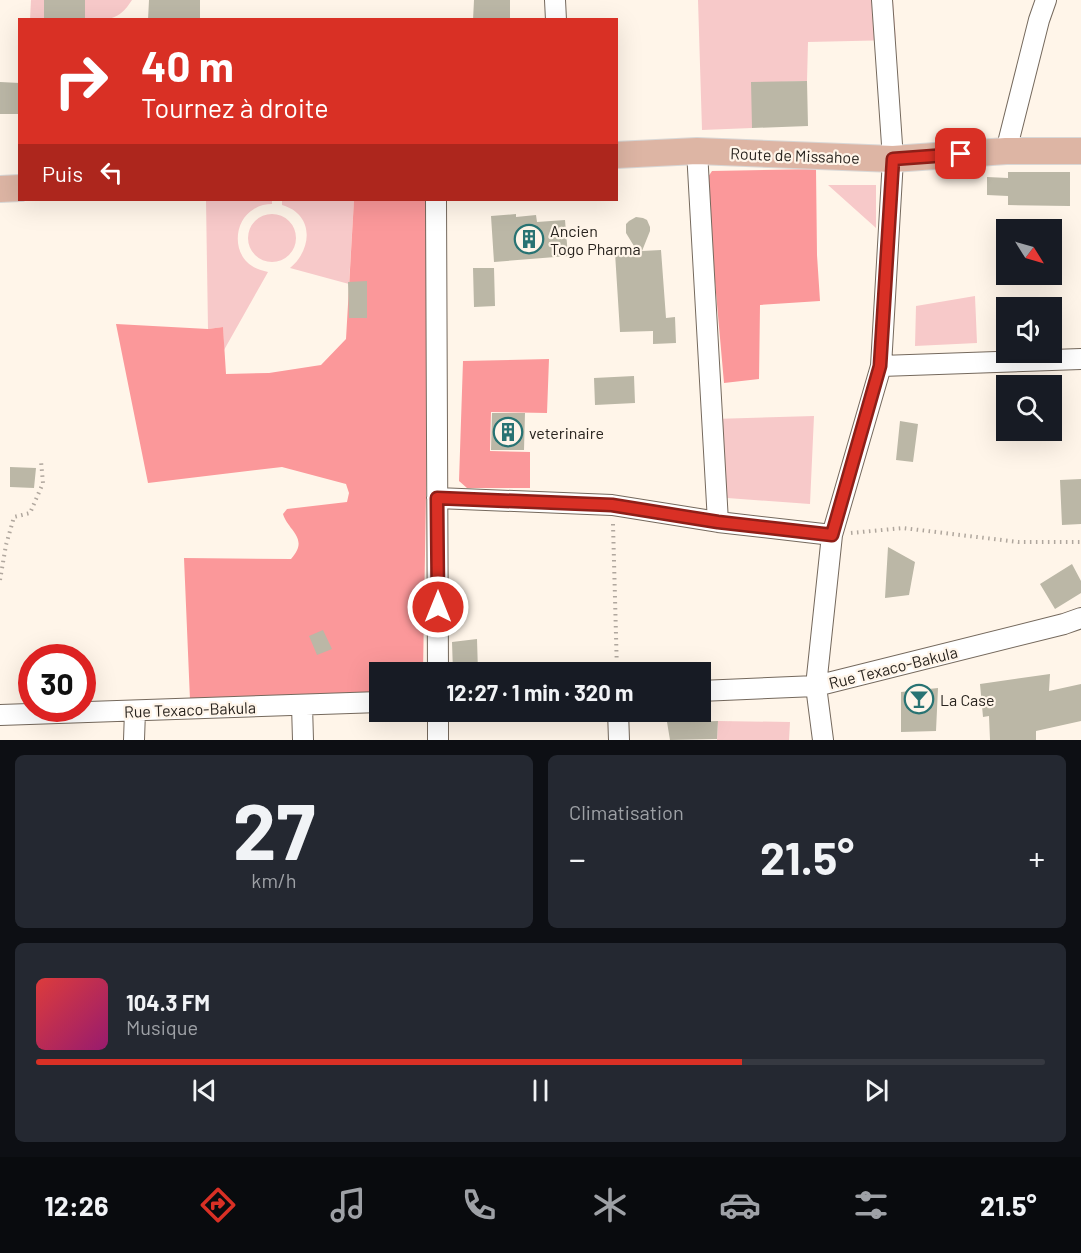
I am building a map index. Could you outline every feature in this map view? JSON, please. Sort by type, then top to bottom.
[{"type":"main road","name":"Route de Missahoe","points":[[618,155],[697,151],[893,159],[1006,151],[1081,151]]},
{"type":"main road","points":[[0,189],[18,188]]},
{"type":"street","points":[[555,0],[556,18]]},
{"type":"street","points":[[823,740],[816,686],[832,535],[880,366],[893,159],[882,0]]},
{"type":"street","points":[[1006,151],[1046,0]]},
{"type":"street","points":[[697,151],[718,522]]},
{"type":"street","points":[[436,201],[438,662]]},
{"type":"street","points":[[880,366],[1081,358]]},
{"type":"street","points":[[437,498],[612,505],[718,522],[832,535]]},
{"type":"street","name":"Rue Texaco-Bakula","points":[[711,691],[816,686],[1081,618]]},
{"type":"street","name":"Rue Texaco-Bakula","points":[[0,715],[369,702]]},
{"type":"street","points":[[303,705],[303,740]]},
{"type":"street","points":[[134,740],[135,711]]},
{"type":"street","points":[[438,722],[438,740]]},
{"type":"street","points":[[618,722],[619,740]]},
{"type":"path","points":[[0,580],[14,517],[30,513],[43,483],[41,461]]},
{"type":"path","points":[[612,505],[617,662]]},
{"type":"path","points":[[832,535],[903,528],[1018,542],[1081,542]]},
{"type":"shaded area","points":[[31,0],[44,0],[44,18],[30,18]]},
{"type":"shaded area","points":[[85,0],[132,0],[122,12],[112,18],[85,18]]},
{"type":"shaded area","points":[[698,0],[893,0],[896,40],[808,42],[807,81],[752,83],[752,128],[702,130]]},
{"type":"shaded area","points":[[816,169],[820,301],[760,305],[759,379],[724,383],[706,180],[712,171]]},
{"type":"shaded area","points":[[828,185],[876,185],[876,228]]},
{"type":"shaded area","points":[[206,201],[272,201],[272,204],[258,207],[248,214],[243,219],[238,234],[242,256],[252,266],[268,272],[224,350],[223,327],[208,329]]},
{"type":"shaded area","points":[[282,201],[354,201],[349,284],[290,268],[303,251],[307,233],[300,216],[282,205]]},
{"type":"shaded area","points":[[354,201],[431,201],[423,662],[369,662],[369,692],[190,700],[184,558],[291,559],[296,552],[298,540],[283,514],[287,509],[347,502],[349,493],[346,484],[282,467],[148,483],[116,324],[208,329],[223,327],[226,374],[269,373],[321,365],[346,339]]},
{"type":"shaded area","points":[[267,214],[277,214],[292,224],[296,238],[295,247],[286,258],[277,262],[267,262],[252,252],[248,243],[248,233],[258,218]]},
{"type":"shaded area","points":[[975,296],[977,343],[915,346],[916,306]]},
{"type":"shaded area","points":[[549,359],[547,413],[491,412],[490,451],[530,452],[530,488],[467,488],[459,481],[463,361]]},
{"type":"shaded area","points":[[814,416],[810,504],[714,497],[713,419]]},
{"type":"shaded area","points":[[718,721],[790,722],[789,740],[717,740]]},
{"type":"building","points":[[44,0],[85,0],[85,18],[44,18]]},
{"type":"building","points":[[149,0],[200,0],[200,18],[148,18]]},
{"type":"building","points":[[474,0],[510,0],[510,18],[473,18]]},
{"type":"building","points":[[807,81],[808,126],[752,128],[751,82]]},
{"type":"building","points":[[0,82],[18,83],[18,114],[0,114]]},
{"type":"building","points":[[1008,172],[1070,172],[1070,206],[1008,205],[1008,196],[987,195],[987,177],[1008,178]]},
{"type":"building","name":"Ancien Togo Pharma","points":[[516,214],[516,217],[536,215],[537,222],[565,220],[568,256],[494,262],[491,216]]},
{"type":"building","points":[[636,217],[647,220],[650,227],[642,251],[661,250],[666,318],[675,317],[676,343],[653,344],[653,331],[620,332],[615,253],[637,251],[626,233],[626,224]]},
{"type":"building","points":[[473,268],[494,268],[495,306],[474,307]]},
{"type":"building","points":[[367,281],[367,318],[349,318],[348,282]]},
{"type":"building","points":[[634,376],[635,403],[595,405],[594,378]]},
{"type":"building","name":"veterinaire","points":[[492,413],[525,413],[524,450],[491,450]]},
{"type":"building","points":[[900,421],[918,424],[913,462],[896,460]]},
{"type":"building","points":[[10,467],[36,468],[34,488],[10,487]]},
{"type":"building","points":[[1081,479],[1081,524],[1062,525],[1060,480]]},
{"type":"building","points":[[888,547],[915,562],[909,595],[885,598]]},
{"type":"building","points":[[1072,564],[1081,581],[1081,593],[1055,609],[1040,584]]},
{"type":"building","points":[[323,630],[332,649],[317,655],[309,636]]},
{"type":"building","points":[[477,639],[478,662],[453,662],[452,642]]},
{"type":"building","points":[[1050,674],[1049,691],[1081,684],[1081,721],[1036,731],[1036,740],[990,740],[989,716],[983,717],[980,684]]},
{"type":"building","name":"La Case","points":[[938,688],[936,731],[901,732],[901,692]]},
{"type":"building","points":[[718,721],[717,739],[670,740],[667,722]]},
{"type":"place","name":"Ancien Togo Pharma","points":[[529,239]]},
{"type":"place","name":"veterinaire","points":[[508,432]]},
{"type":"place","name":"La Case","points":[[919,699]]},
{"type":"route","points":[[438,607],[437,498],[612,505],[718,522],[832,535],[880,366],[893,159],[961,154]]}]
